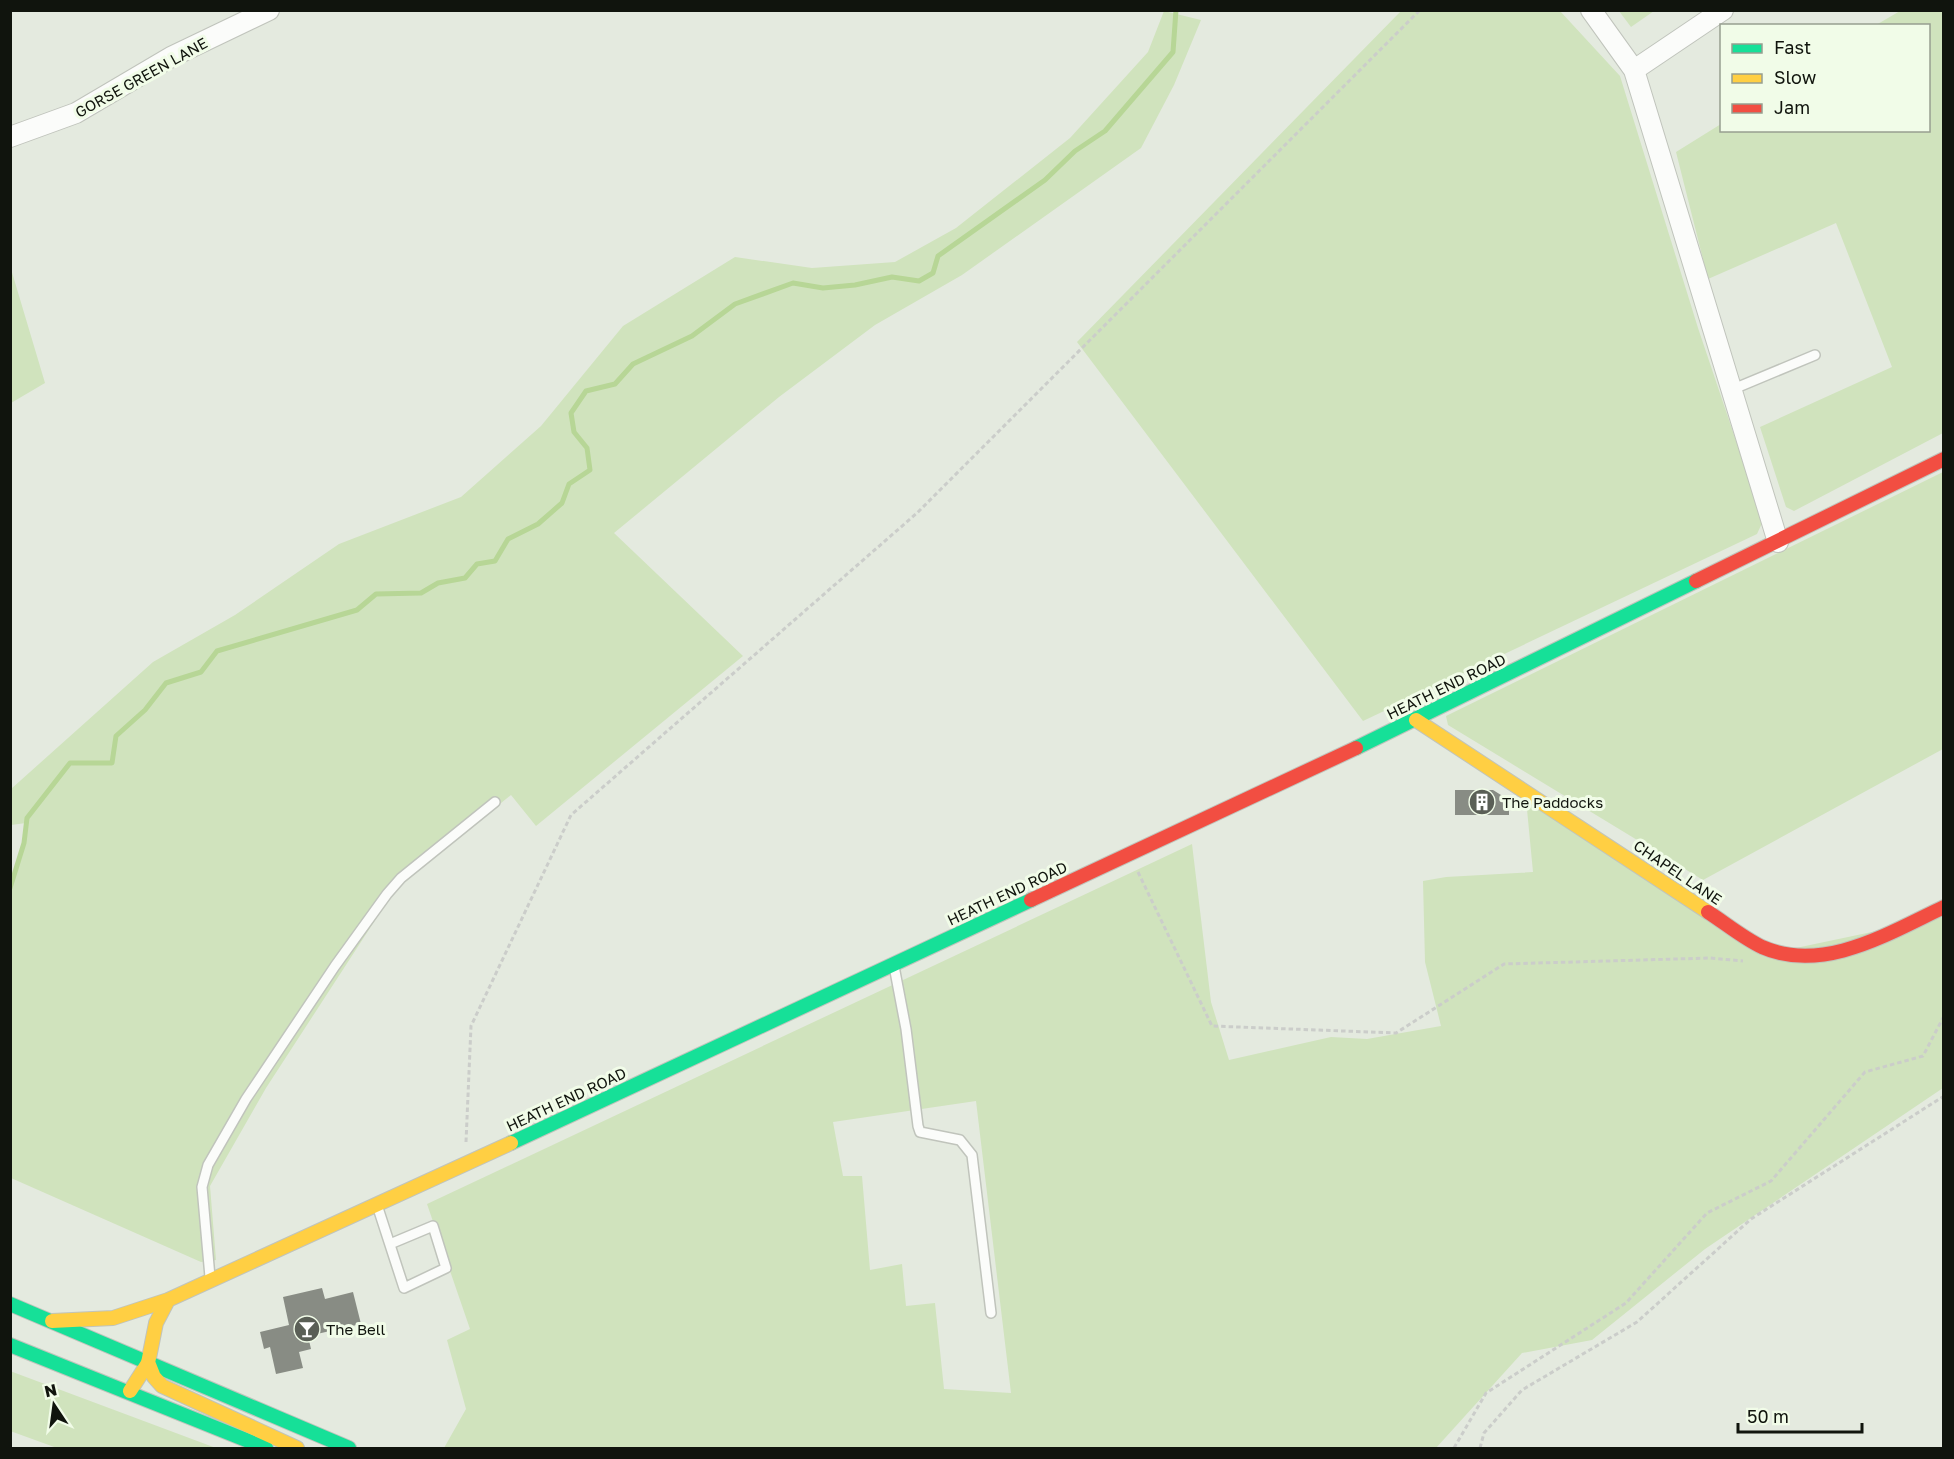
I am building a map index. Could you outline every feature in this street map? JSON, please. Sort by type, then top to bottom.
[{"type":"main road","name":"HEATH END ROAD","points":[[48,1321],[113,1318],[168,1300],[377,1206],[1416,720],[1653,600],[1778,542],[1944,459]]},
{"type":"main road","name":"CHAPEL LANE","points":[[1416,720],[1760,946],[1782,953],[1805,956],[1839,950],[1885,934],[1944,907]]},
{"type":"main road","points":[[130,1391],[148,1362],[150,1340],[161,1308],[168,1300]]},
{"type":"main road","points":[[10,1304],[349,1449]]},
{"type":"main road","points":[[10,1345],[130,1391],[266,1449]]},
{"type":"main road","points":[[148,1362],[154,1377],[162,1386],[297,1449]]},
{"type":"street","name":"GORSE GREEN LANE","points":[[10,137],[76,113],[171,57],[269,10]]},
{"type":"street","points":[[1591,10],[1634,70],[1778,542]]},
{"type":"street","points":[[1634,70],[1723,10]]},
{"type":"lane","points":[[1731,390],[1815,355]]},
{"type":"lane","points":[[210,1280],[202,1187],[208,1165],[246,1099],[335,966],[387,894],[401,878],[495,802]]},
{"type":"lane","points":[[893,963],[906,1029],[920,1132],[960,1140],[972,1155],[991,1313]]},
{"type":"lane","points":[[377,1206],[404,1288],[446,1268],[433,1226],[390,1244]]},
{"type":"path","points":[[465,1165],[471,1026],[571,815],[917,513],[1420,10]]},
{"type":"path","points":[[1130,854],[1212,1026],[1396,1033],[1504,964],[1710,958],[1745,962]]},
{"type":"path","points":[[1454,1449],[1486,1393],[1626,1303],[1707,1213],[1771,1181],[1865,1072],[1923,1056],[1944,1016]]},
{"type":"path","points":[[1480,1449],[1484,1433],[1522,1390],[1637,1322],[1751,1219],[1944,1096]]},
{"type":"green space","points":[[1164,11],[1201,20],[1174,85],[1141,148],[962,275],[875,325],[779,397],[614,533],[743,656],[536,826],[511,795],[396,888],[266,1088],[210,1186],[216,1260],[201,1262],[11,1178],[10,888],[24,843],[26,823],[11,825],[11,789],[153,662],[235,615],[339,544],[461,497],[541,426],[623,326],[735,257],[812,268],[895,262],[956,228],[1070,138],[1148,52]]},
{"type":"green space","points":[[1401,11],[1560,11],[1620,76],[1698,328],[1763,521],[1757,534],[1363,721],[1077,342]]},
{"type":"green space","points":[[1619,11],[1654,11],[1631,27]]},
{"type":"green space","points":[[1900,11],[1943,11],[1943,433],[1794,511],[1786,507],[1760,427],[1892,367],[1836,223],[1708,279],[1676,152],[1720,125],[1720,132],[1930,132],[1930,24],[1878,24]]},
{"type":"green space","points":[[11,269],[45,383],[10,403]]},
{"type":"green space","points":[[1943,472],[1943,749],[1703,880],[1448,725],[1446,716]]},
{"type":"green space","points":[[1526,799],[1763,955],[1943,917],[1943,1088],[1705,1249],[1592,1340],[1522,1353],[1436,1448],[444,1448],[466,1409],[447,1340],[470,1329],[427,1204],[1192,844],[1211,1002],[1229,1060],[1331,1037],[1367,1039],[1441,1026],[1425,962],[1423,881],[1446,877],[1533,872]],"holes":[[[976,1101],[1011,1393],[944,1389],[935,1303],[906,1306],[902,1264],[870,1270],[862,1176],[843,1176],[833,1122]]]},
{"type":"green space","points":[[10,1371],[216,1448],[57,1448],[10,1431]]},
{"type":"building","name":"The Paddocks","points":[[1455,790],[1493,790],[1509,800],[1509,815],[1455,815]]},
{"type":"building","name":"The Bell","points":[[322,1288],[325,1299],[353,1292],[361,1324],[308,1336],[311,1349],[299,1352],[303,1368],[276,1374],[270,1347],[264,1349],[260,1332],[289,1325],[283,1297]]},
{"type":"waterway","points":[[10,888],[24,843],[27,818],[70,763],[112,763],[116,736],[145,710],[166,683],[201,672],[217,651],[357,610],[376,594],[421,593],[438,583],[465,578],[477,564],[495,561],[508,539],[538,524],[562,503],[569,484],[590,470],[587,448],[574,432],[571,413],[586,391],[615,384],[633,364],[692,336],[735,304],[793,283],[823,288],[855,285],[892,277],[919,281],[933,273],[938,256],[1045,180],[1075,151],[1105,131],[1173,52],[1176,10]]},
{"type":"traffic: fast","points":[[1356,748],[1696,581]]},
{"type":"traffic: fast","points":[[511,1143],[1031,900]]},
{"type":"traffic: fast","points":[[10,1304],[349,1448]]},
{"type":"traffic: fast","points":[[10,1345],[266,1448]]},
{"type":"traffic: slow","points":[[1416,720],[1708,912]]},
{"type":"traffic: slow","points":[[130,1391],[148,1363],[156,1323],[168,1300],[511,1143]]},
{"type":"traffic: slow","points":[[52,1321],[113,1318],[168,1300]]},
{"type":"traffic: slow","points":[[148,1362],[154,1377],[162,1386],[297,1448]]},
{"type":"traffic: jam","points":[[1696,581],[1944,459]]},
{"type":"traffic: jam","points":[[1031,900],[1356,748]]},
{"type":"traffic: jam","points":[[1708,912],[1762,947],[1785,954],[1808,956],[1855,947],[1944,907]]},
{"type":"place","name":"The Paddocks","points":[[1482,802]]},
{"type":"place","name":"The Bell","points":[[307,1329]]}]
